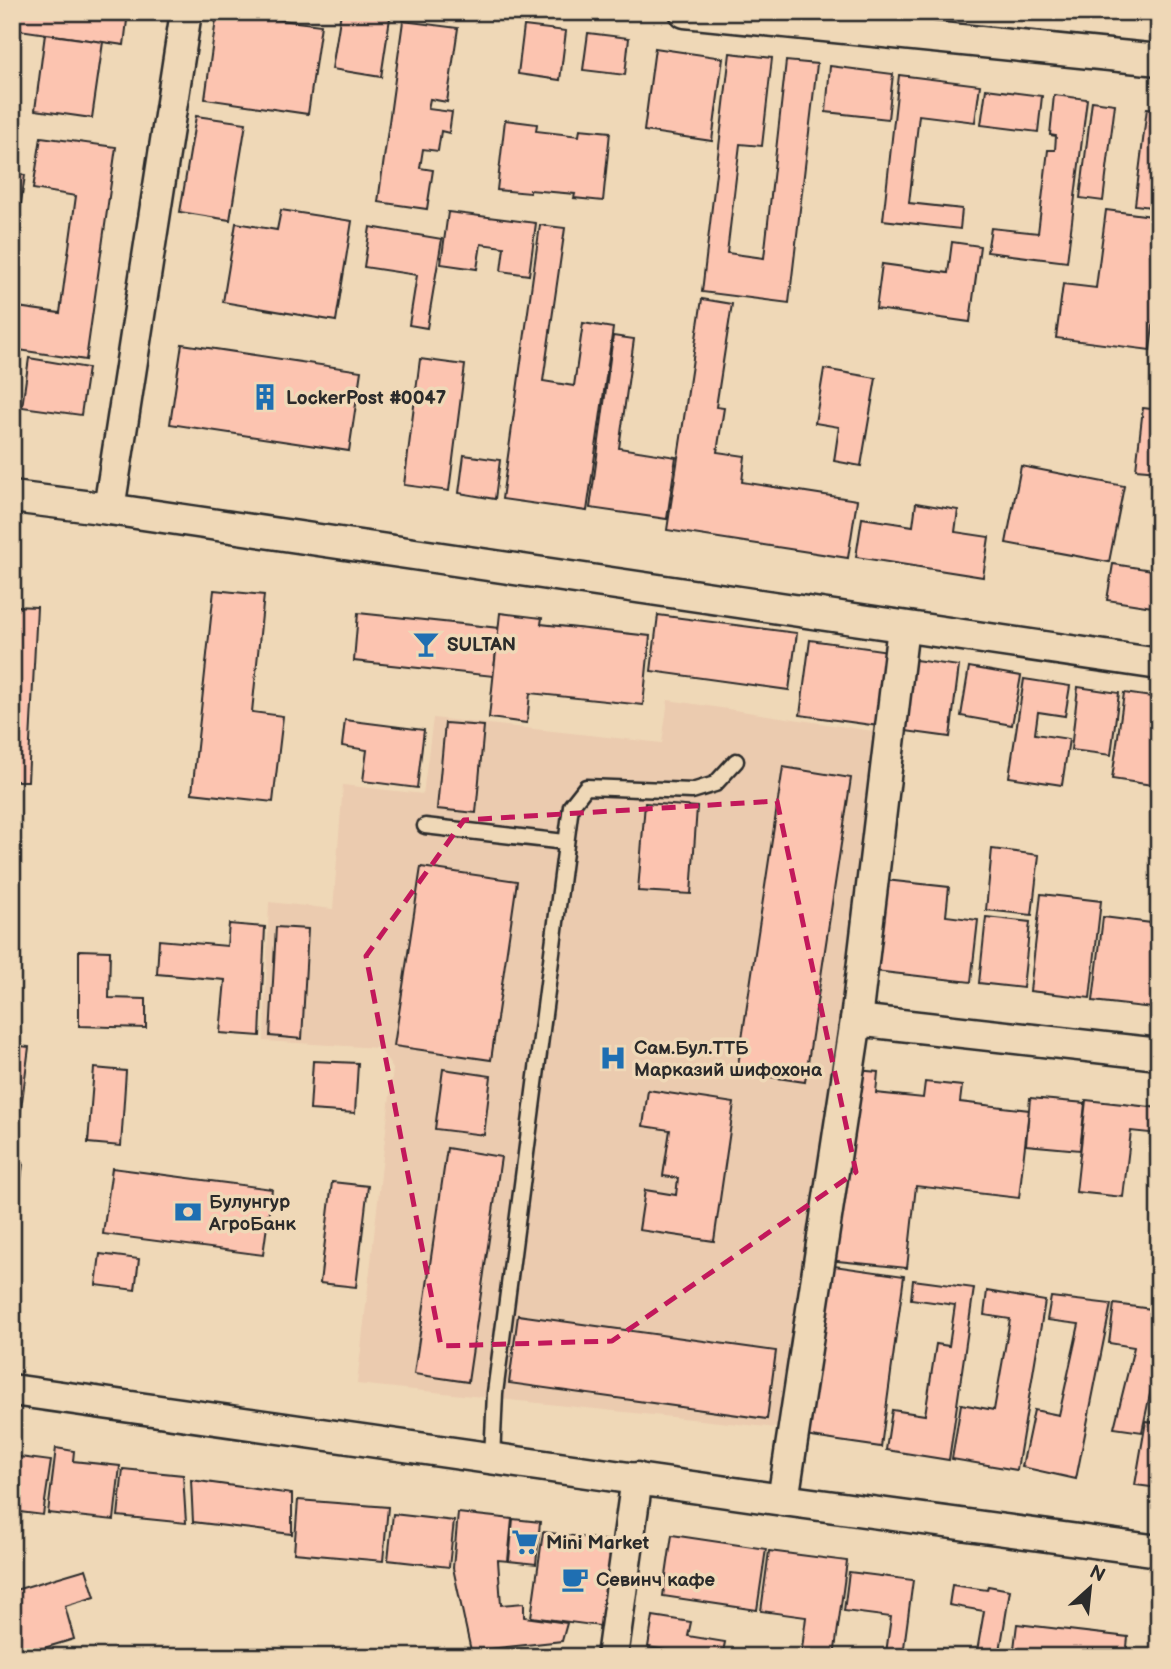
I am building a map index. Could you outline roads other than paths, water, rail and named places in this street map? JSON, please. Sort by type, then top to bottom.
[{"type":"street","points":[[109,509],[186,12]]},
{"type":"street","points":[[685,12],[1159,60]]},
{"type":"street","points":[[12,498],[109,509],[1159,664]]},
{"type":"street","points":[[783,1500],[856,1020],[904,626]]},
{"type":"street","points":[[856,1020],[1159,1054]]},
{"type":"street","points":[[12,1390],[1159,1551]]},
{"type":"street","points":[[612,1657],[637,1478]]},
{"type":"lane","points":[[492,1458],[495,1393],[571,806],[586,787],[692,791],[715,784],[736,761]]},
{"type":"lane","points":[[425,826],[565,842]]},
{"type":"place","name":"LockerPost #0047","points":[[265,397]]},
{"type":"place","name":"SULTAN","points":[[426,644]]},
{"type":"place","name":"Сам.Бул.ТТБ Марказий шифохона","points":[[613,1058]]},
{"type":"place","name":"Булунгур АгроБанк","points":[[188,1212]]},
{"type":"place","name":"Mini Market","points":[[525,1542]]},
{"type":"place","name":"Севинч кафе","points":[[575,1579]]}]
